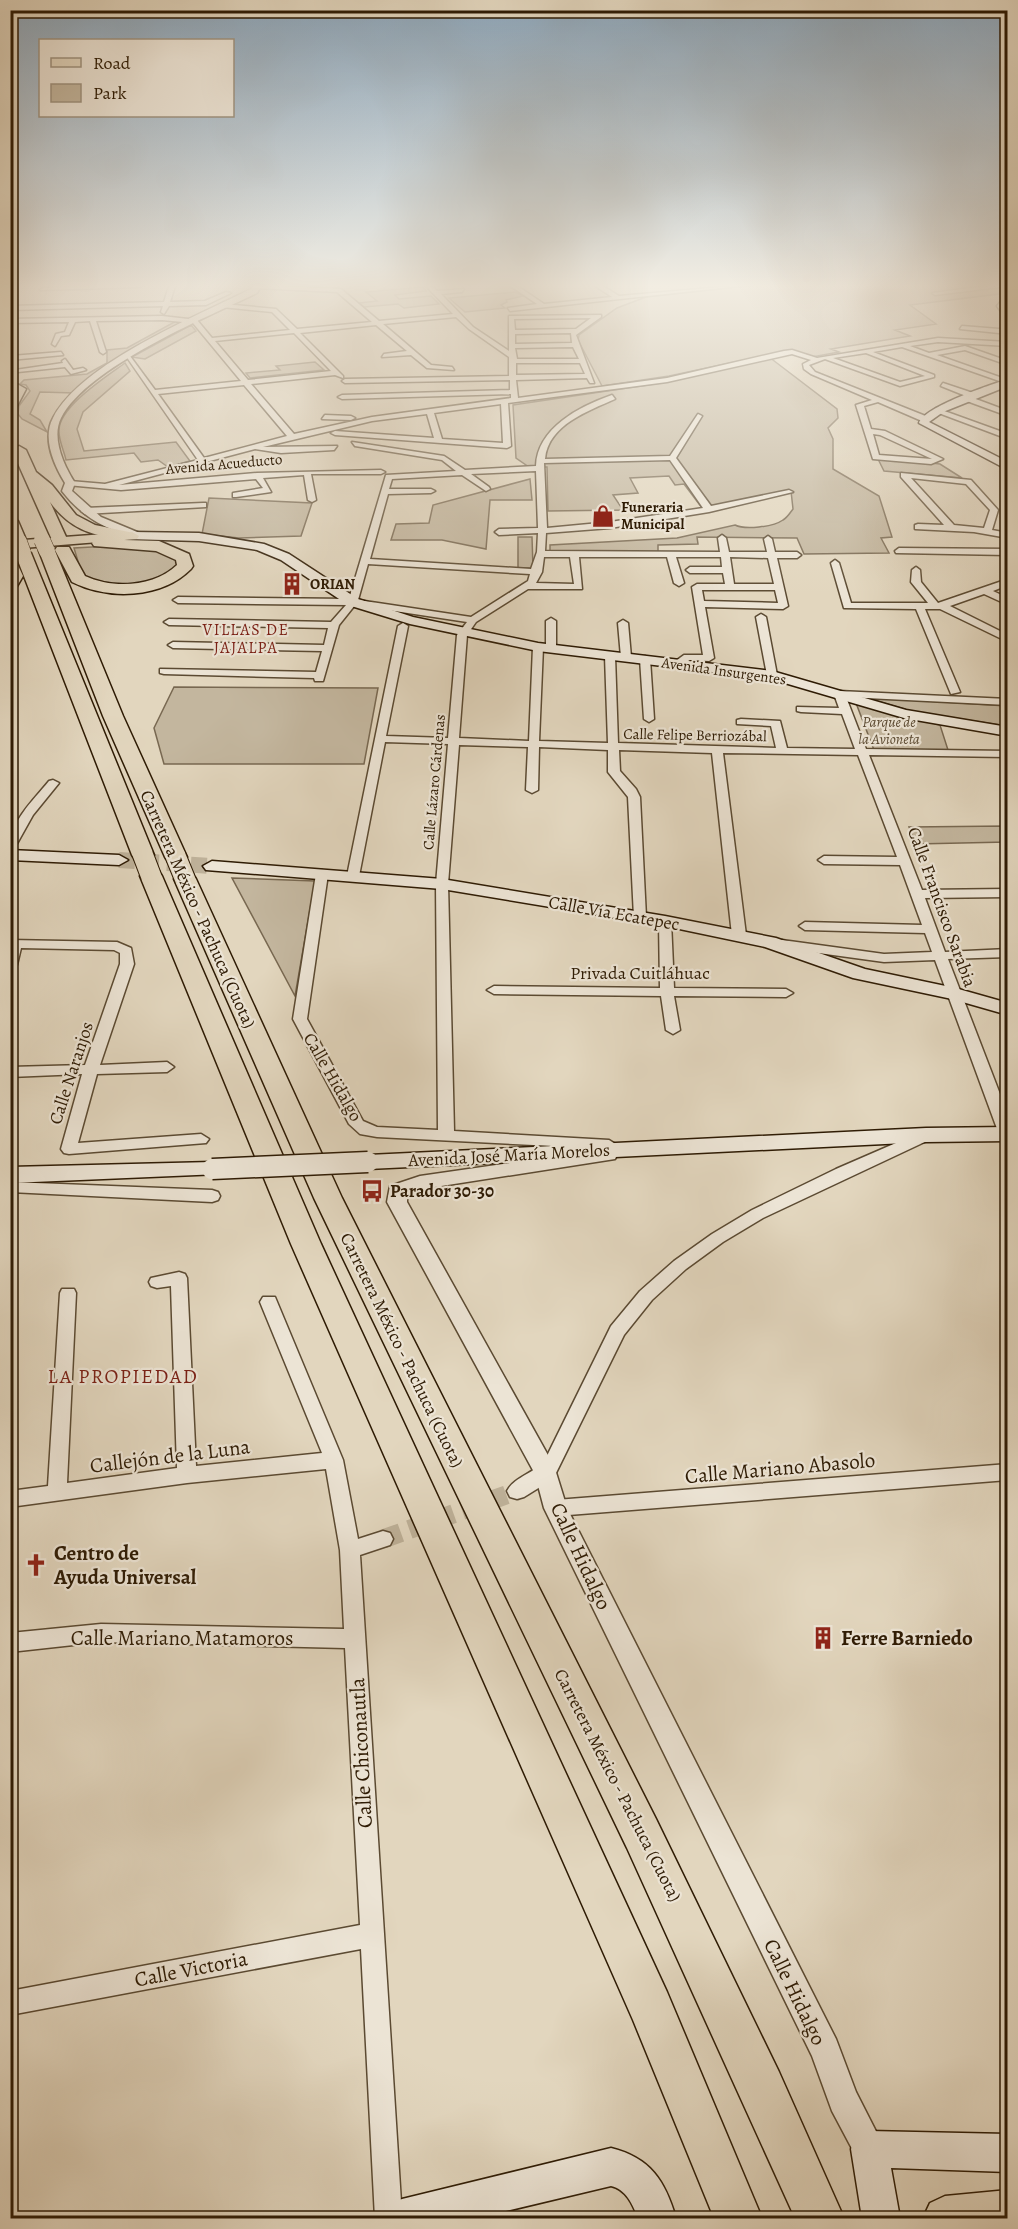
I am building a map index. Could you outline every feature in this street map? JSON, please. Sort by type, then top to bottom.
[{"type":"highway","points":[[10,407],[20,389],[19,387]]},
{"type":"highway","points":[[15,442],[20,479],[52,545],[78,579],[101,587],[128,588],[154,584],[174,576],[185,566],[183,557],[165,547],[100,543]]},
{"type":"highway","points":[[20,479],[41,481],[78,522],[92,529],[138,536]]},
{"type":"highway","name":"Carretera México - Pachuca (Cuota)","points":[[10,521],[15,551],[301,1233],[651,2008],[738,2218]]},
{"type":"highway","name":"Carretera México - Pachuca (Cuota)","points":[[34,523],[52,545],[109,706],[327,1196],[496,1543],[675,1898],[820,2218]]},
{"type":"highway","points":[[10,585],[15,576],[15,551]]},
{"type":"main road","points":[[995,387],[939,410],[925,419],[924,423],[1008,467]]},
{"type":"main road","points":[[15,551],[138,536]]},
{"type":"main road","name":"Avenida Insurgentes","points":[[138,536],[206,538],[267,549],[285,557],[346,604],[383,613],[545,648],[772,675],[904,714],[1008,732]]},
{"type":"main road","name":"Avenida Insurgentes","points":[[100,543],[183,540],[249,548],[277,559],[346,604],[403,626],[468,630]]},
{"type":"main road","points":[[15,551],[100,543]]},
{"type":"main road","points":[[10,855],[119,860]]},
{"type":"main road","name":"Calle Vía Ecatepec","points":[[212,866],[442,884],[665,921],[770,942],[860,974],[955,994],[1008,1010]]},
{"type":"main road","name":"Avenida José María Morelos","points":[[10,1175],[212,1170],[1007,1134]]},
{"type":"main road","points":[[881,2218],[870,2149],[1008,2152]]},
{"type":"main road","points":[[402,2218],[611,2167],[628,2172],[639,2181],[648,2194],[657,2218]]},
{"type":"main road","points":[[945,2218],[1008,2212]]},
{"type":"street","points":[[86,387],[58,416],[54,429],[62,471],[70,483],[67,491],[85,511],[108,527],[138,536]]},
{"type":"street","points":[[149,387],[202,460]]},
{"type":"street","points":[[153,392],[194,387]]},
{"type":"street","points":[[249,387],[292,437]]},
{"type":"street","points":[[348,387],[342,397],[514,392]]},
{"type":"street","points":[[513,387],[515,401]]},
{"type":"street","points":[[103,487],[251,447],[372,419],[614,387]]},
{"type":"street","points":[[848,387],[925,419]]},
{"type":"street","points":[[948,387],[1008,414]]},
{"type":"street","points":[[468,630],[532,582],[537,572],[543,554],[540,464],[543,444],[562,422],[612,397]]},
{"type":"street","points":[[868,431],[882,433],[939,459],[931,462],[876,457],[868,431],[860,405],[878,400]]},
{"type":"street","points":[[317,431],[507,446],[504,402]]},
{"type":"street","points":[[939,410],[1008,437]]},
{"type":"street","points":[[430,412],[439,441]]},
{"type":"street","points":[[672,458],[698,416]]},
{"type":"street","points":[[325,417],[372,419]]},
{"type":"street","points":[[305,434],[437,456],[486,489]]},
{"type":"street","points":[[251,447],[272,451],[333,448]]},
{"type":"street","name":"Avenida Acueducto","points":[[70,483],[103,487],[194,483],[257,475],[307,472],[385,474],[394,465],[379,447]]},
{"type":"street","points":[[164,671],[319,677],[334,626],[366,561],[385,492],[385,474],[463,472],[540,464],[672,458]]},
{"type":"street","points":[[672,458],[709,510]]},
{"type":"street","points":[[307,472],[312,500]]},
{"type":"street","points":[[236,495],[268,490],[257,475]]},
{"type":"street","points":[[951,527],[904,475],[968,482],[994,510],[987,531]]},
{"type":"street","points":[[385,492],[431,491]]},
{"type":"street","points":[[499,532],[542,532],[618,526],[709,510],[789,492]]},
{"type":"street","points":[[85,511],[204,505]]},
{"type":"street","points":[[918,527],[951,527],[1008,536]]},
{"type":"street","points":[[722,538],[730,587]]},
{"type":"street","points":[[700,604],[783,606],[768,539]]},
{"type":"street","points":[[899,551],[1008,552]]},
{"type":"street","points":[[543,554],[797,555]]},
{"type":"street","points":[[526,586],[579,587],[574,554]]},
{"type":"street","points":[[671,555],[679,583]]},
{"type":"street","points":[[366,561],[537,572]]},
{"type":"street","points":[[835,563],[847,606],[920,608],[939,606],[1008,582]]},
{"type":"street","points":[[690,570],[727,570]]},
{"type":"street","points":[[916,570],[916,582],[939,606],[1003,637],[1008,653]]},
{"type":"street","points":[[678,663],[688,657],[709,658],[697,587],[779,587]]},
{"type":"street","points":[[986,591],[1008,602]]},
{"type":"street","points":[[177,600],[346,604]]},
{"type":"street","points":[[920,608],[955,692]]},
{"type":"street","points":[[761,617],[772,675]]},
{"type":"street","points":[[532,790],[534,744],[545,648],[551,621]]},
{"type":"street","points":[[169,622],[334,626]]},
{"type":"street","points":[[623,623],[626,657]]},
{"type":"street","points":[[353,876],[403,626]]},
{"type":"street","name":"Calle Lázaro Cárdenas","points":[[446,1136],[442,884],[453,741],[468,630]]},
{"type":"street","points":[[173,645],[327,648]]},
{"type":"street","points":[[610,656],[614,772],[632,791],[634,797],[640,917]]},
{"type":"street","points":[[645,659],[649,719]]},
{"type":"street","points":[[839,694],[1008,702]]},
{"type":"street","name":"Calle Francisco Sarabia","points":[[839,694],[905,861],[1007,1134]]},
{"type":"street","points":[[801,709],[845,711]]},
{"type":"street","points":[[741,722],[776,723],[782,752]]},
{"type":"street","name":"Calle Felipe Berriozábal","points":[[381,739],[614,748],[1008,754]]},
{"type":"street","points":[[717,750],[739,935]]},
{"type":"street","points":[[10,846],[28,814],[52,783]]},
{"type":"street","points":[[824,860],[905,861]]},
{"type":"street","name":"Calle Hidalgo","points":[[322,874],[300,1019],[357,1124],[365,1130],[377,1132],[651,1149]]},
{"type":"street","points":[[917,894],[1008,893]]},
{"type":"street","points":[[665,921],[667,992],[673,1030]]},
{"type":"street","points":[[805,926],[929,929]]},
{"type":"street","points":[[770,942],[885,958],[1008,953]]},
{"type":"street","points":[[10,965],[13,944]]},
{"type":"street","name":"Calle Naranjos","points":[[13,944],[117,946],[126,951],[127,964],[91,1069],[69,1149],[201,1140]]},
{"type":"street","name":"Privada Cuitláhuac","points":[[494,990],[786,993]]},
{"type":"street","points":[[10,1072],[167,1066]]},
{"type":"street","points":[[518,1491],[546,1473],[564,1442],[617,1331],[630,1312],[674,1269],[749,1218],[926,1136]]},
{"type":"street","name":"Calle Hidalgo","points":[[651,1149],[420,1183],[397,1191],[397,1202],[546,1473],[556,1508],[825,2050],[843,2100],[870,2149]]},
{"type":"street","points":[[10,1187],[212,1196]]},
{"type":"street","points":[[157,1282],[179,1278],[187,1475]]},
{"type":"street","points":[[57,1493],[68,1293]]},
{"type":"street","name":"Calle Chiconautla","points":[[269,1302],[334,1460],[350,1550],[389,2218]]},
{"type":"street","name":"Callejón de la Luna","points":[[10,1499],[187,1475],[334,1460]]},
{"type":"street","name":"Calle Mariano Abasolo","points":[[556,1508],[1008,1472]]},
{"type":"street","points":[[350,1550],[382,1539]]},
{"type":"street","name":"Calle Mariano Matamoros","points":[[10,1643],[101,1633],[355,1639]]},
{"type":"street","name":"Calle Victoria","points":[[10,2003],[372,1935]]},
{"type":"green space","points":[[27,387],[83,387],[75,393],[40,392],[30,414],[40,420],[47,432],[22,419],[18,414],[19,406],[30,391]]},
{"type":"green space","points":[[92,387],[112,387],[83,412],[77,429],[84,451],[176,442],[190,461],[168,467],[158,460],[141,462],[134,453],[66,460],[59,432],[61,423],[66,413]]},
{"type":"green space","points":[[634,387],[808,387],[837,409],[838,418],[828,428],[833,439],[833,469],[879,496],[892,537],[881,538],[889,553],[804,554],[797,538],[697,537],[698,544],[658,545],[658,553],[550,552],[550,545],[677,538],[735,525],[740,527],[766,526],[784,519],[793,509],[791,491],[702,508],[684,484],[675,485],[669,476],[630,478],[638,493],[613,495],[623,510],[548,511],[547,467],[529,467],[516,458],[513,405]]},
{"type":"green space","points":[[877,457],[940,464],[962,478],[884,471]]},
{"type":"green space","points":[[530,479],[532,500],[490,500],[486,549],[442,540],[391,540],[396,524],[429,523],[433,505]]},
{"type":"green space","points":[[209,498],[312,503],[301,536],[239,538],[202,534]]},
{"type":"green space","points":[[518,537],[532,537],[533,568],[518,568]]},
{"type":"green space","points":[[110,546],[156,548],[165,551],[178,562],[171,572],[161,578],[134,584],[105,582],[82,575],[74,548]]},
{"type":"green space","points":[[174,687],[378,688],[364,764],[164,764],[154,728]]},
{"type":"green space","points":[[863,697],[1007,706],[1007,726],[915,712]]},
{"type":"green space","name":"Parque de la Avioneta","points":[[856,703],[940,725],[948,750],[874,750]]},
{"type":"green space","points":[[1007,826],[1007,842],[916,844],[909,827]]},
{"type":"green space","points":[[232,878],[315,881],[295,996]]},
{"type":"tunnel","points":[[119,860],[212,866]]},
{"type":"tunnel","points":[[383,1539],[517,1491]]},
{"type":"place","name":"Funeraria Municipal","points":[[603,516]]},
{"type":"place","name":"ORIAN","points":[[292,584]]},
{"type":"place","name":"Parador 30-30","points":[[372,1191]]},
{"type":"place","name":"Centro de Ayuda Universal","points":[[36,1565]]},
{"type":"place","name":"Ferre Barniedo","points":[[823,1638]]},
{"type":"district","name":"VILLAS DE JAJALPA","points":[[246,638]]},
{"type":"district","name":"LA PROPIEDAD","points":[[123,1376]]}]
